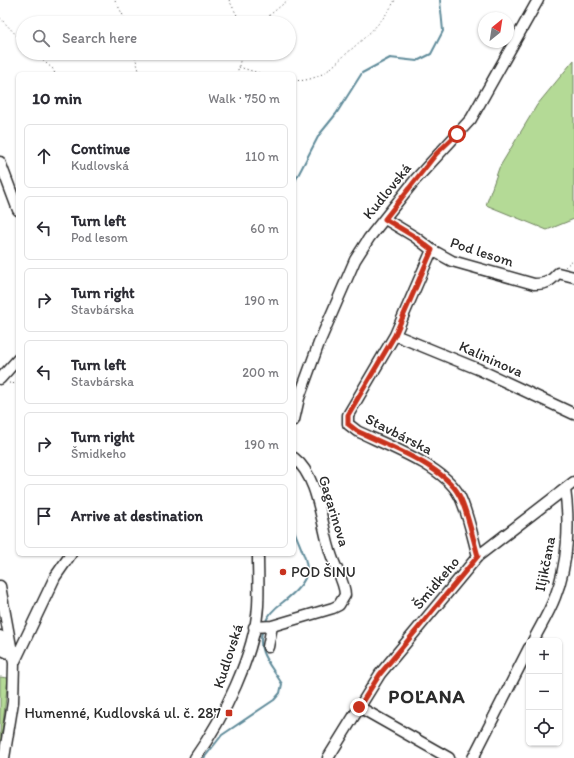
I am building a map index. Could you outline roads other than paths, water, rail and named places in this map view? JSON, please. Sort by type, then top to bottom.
[{"type":"street","name":"Kudlovská","points":[[296,413],[319,343],[355,260],[369,238],[436,154],[470,119],[538,0]]},
{"type":"street","points":[[0,162],[16,205]]},
{"type":"street","name":"Pod lesom","points":[[385,219],[415,237],[432,250],[452,261],[534,284],[544,284],[550,282],[558,273],[574,277]]},
{"type":"street","name":"Stavbárska","points":[[432,250],[395,335],[348,415],[348,424],[357,431],[436,470],[448,479],[459,495],[478,556]]},
{"type":"street","name":"Kalininova","points":[[395,335],[478,369],[574,414]]},
{"type":"street","points":[[3,381],[16,362]]},
{"type":"street","name":"Gagarinova","points":[[263,627],[333,608],[339,605],[345,595],[331,556],[314,490],[303,468],[296,460]]},
{"type":"street","name":"Šmidkeho","points":[[328,758],[380,674],[478,556],[574,482]]},
{"type":"street","name":"Iljikčana","points":[[535,638],[555,599],[561,578],[565,558],[568,513],[565,489]]},
{"type":"street","points":[[13,659],[55,577],[70,556]]},
{"type":"street","name":"Kudlovská","points":[[195,758],[208,740],[230,699],[263,627],[258,607],[258,556]]},
{"type":"street","points":[[0,586],[13,659],[13,702],[4,758]]},
{"type":"street","points":[[263,627],[268,647]]},
{"type":"street","points":[[0,636],[4,651],[13,659]]},
{"type":"street","points":[[473,758],[526,654]]},
{"type":"street","points":[[359,707],[449,758]]},
{"type":"waterway","points":[[296,179],[319,135],[336,114],[362,73],[390,58],[417,61],[431,54],[443,31],[440,0]]},
{"type":"waterway","points":[[265,623],[272,611],[294,593],[306,577],[306,562],[296,535]]},
{"type":"waterway","points":[[204,758],[222,735],[274,700],[280,693],[282,684],[265,658],[261,645],[263,629]]},
{"type":"place","name":"POD ŠINU","points":[[283,572]]},
{"type":"place","name":"Humenné, Kudlovská ul. č. 287","points":[[229,713]]},
{"type":"district","name":"POĽANA","points":[[427,696]]}]
